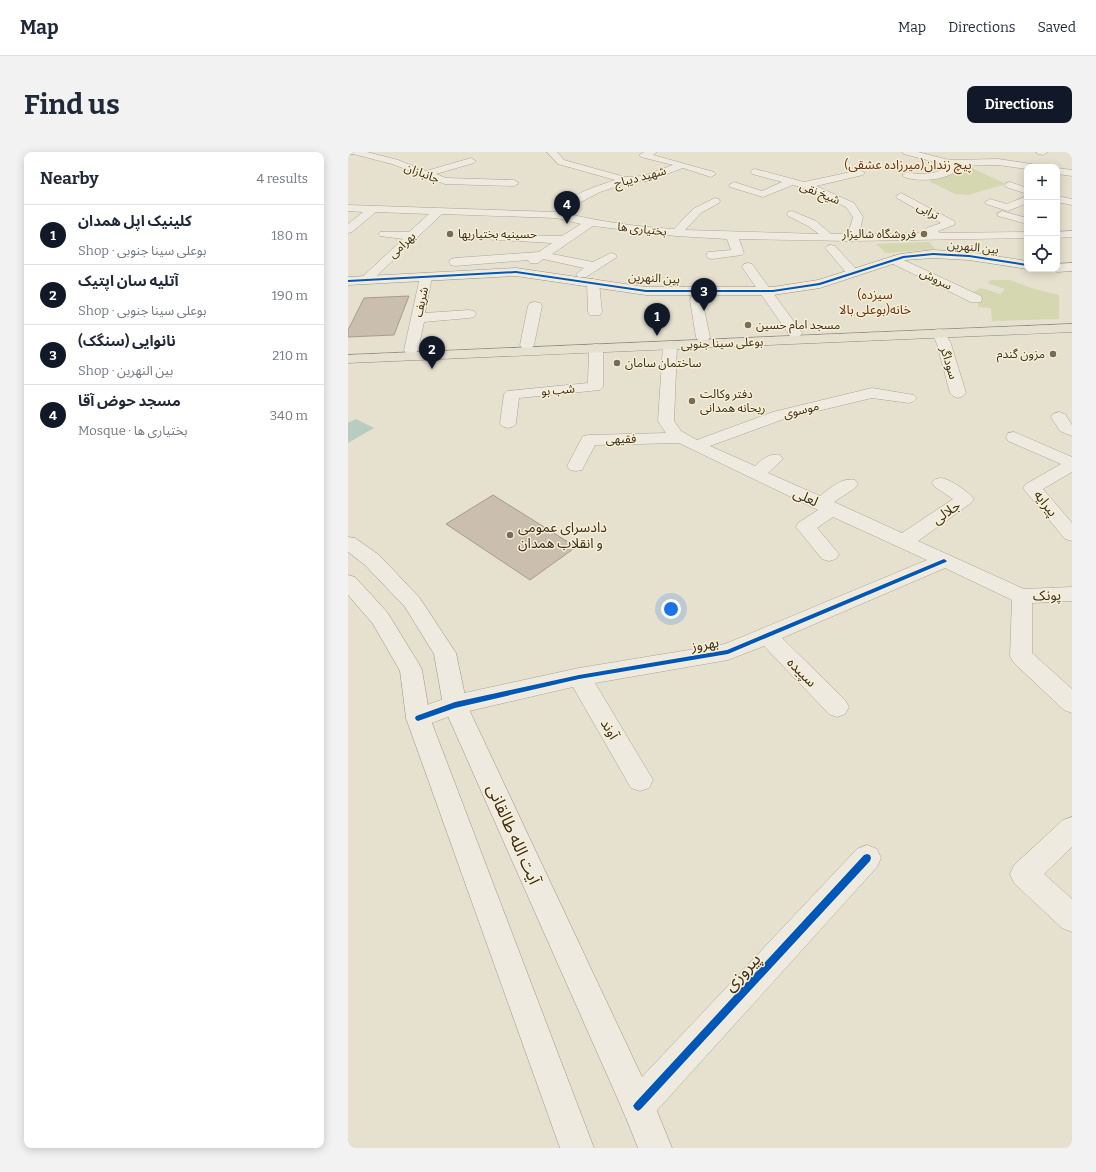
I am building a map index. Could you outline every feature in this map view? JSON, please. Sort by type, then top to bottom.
[{"type":"main road","name":"بوعلی سینا جنوبی","points":[[348,352],[1072,322]]},
{"type":"main road","name":"بوعلی سینا جنوبی","points":[[348,358],[1072,328]]},
{"type":"street","name":"جانبازان","points":[[356,152],[395,162],[446,182],[514,183]]},
{"type":"street","points":[[552,152],[561,162],[625,180]]},
{"type":"street","name":"شهید دیباج","points":[[652,152],[644,155],[682,165]]},
{"type":"street","points":[[907,152],[923,154],[949,163],[998,162],[1024,166]]},
{"type":"street","points":[[425,174],[472,161]]},
{"type":"street","points":[[907,175],[913,178],[925,178],[943,174],[953,169],[949,163]]},
{"type":"street","points":[[682,165],[711,174]]},
{"type":"street","name":"شهید دیباج","points":[[556,215],[564,212],[577,200],[596,190],[629,179],[644,179],[682,165]]},
{"type":"street","points":[[1060,171],[1072,173]]},
{"type":"street","points":[[662,172],[675,177]]},
{"type":"street","name":"شیخ نقی","points":[[756,172],[804,185],[850,205],[858,217],[852,238]]},
{"type":"street","points":[[804,185],[860,173]]},
{"type":"street","points":[[644,179],[658,183]]},
{"type":"street","points":[[734,185],[763,194],[792,182]]},
{"type":"street","points":[[1010,185],[1024,192]]},
{"type":"street","points":[[990,202],[1008,208],[1024,195]]},
{"type":"street","name":"ترابی","points":[[901,196],[950,223],[931,230],[937,237]]},
{"type":"street","points":[[815,202],[834,198]]},
{"type":"street","points":[[1060,200],[1072,202]]},
{"type":"street","points":[[676,233],[698,211],[716,201]]},
{"type":"street","name":"بختیاری ها","points":[[348,208],[556,215],[584,222],[676,233],[830,243],[852,238],[1024,235]]},
{"type":"street","points":[[348,230],[374,208]]},
{"type":"street","name":"بهرامی","points":[[364,280],[440,210]]},
{"type":"street","points":[[516,272],[564,240],[584,222],[588,210]]},
{"type":"street","points":[[792,214],[811,221],[820,228],[854,274]]},
{"type":"street","points":[[1002,214],[1024,220]]},
{"type":"street","points":[[990,224],[1005,236]]},
{"type":"street","points":[[384,234],[412,236]]},
{"type":"street","points":[[1060,235],[1072,234]]},
{"type":"street","points":[[480,236],[564,240]]},
{"type":"street","points":[[712,255],[738,253],[732,236]]},
{"type":"street","points":[[937,237],[945,255]]},
{"type":"street","points":[[454,275],[457,247]]},
{"type":"street","name":"بین النهرین","points":[[348,281],[516,272],[646,291],[764,291],[820,284],[904,257],[933,254],[969,256],[1024,265]]},
{"type":"street","points":[[455,262],[541,255],[593,266]]},
{"type":"street","points":[[573,280],[593,266],[611,257]]},
{"type":"street","name":"سروش","points":[[895,260],[976,299]]},
{"type":"street","points":[[748,267],[795,334]]},
{"type":"street","points":[[1060,268],[1072,267]]},
{"type":"street","name":"شریف","points":[[411,350],[426,277]]},
{"type":"street","points":[[592,283],[595,312]]},
{"type":"street","points":[[696,300],[703,337]]},
{"type":"street","points":[[527,345],[535,306]]},
{"type":"street","points":[[418,318],[469,314]]},
{"type":"street","name":"سوداگر","points":[[939,333],[944,344],[958,393]]},
{"type":"street","name":"لعلی","points":[[670,345],[666,421],[675,434],[756,474],[1022,596]]},
{"type":"street","name":"شب بو","points":[[508,423],[512,394],[595,386],[596,348]]},
{"type":"street","name":"موسوی","points":[[689,442],[779,415],[872,393],[909,398]]},
{"type":"street","points":[[1059,417],[1066,428],[1072,431]]},
{"type":"street","points":[[1014,437],[1072,464]]},
{"type":"street","name":"فقیهی","points":[[576,466],[589,440],[689,442]]},
{"type":"street","points":[[756,474],[774,459]]},
{"type":"street","name":"پیرایه","points":[[1072,464],[1032,488],[1072,535]]},
{"type":"street","name":"جلالی","points":[[903,542],[965,499],[941,483]]},
{"type":"street","points":[[829,554],[805,527],[849,484]]},
{"type":"street","name":"آیت الله طالقانی","points":[[348,543],[372,560],[412,602],[445,653],[455,705],[638,1106],[655,1148]]},
{"type":"street","name":"بهروز","points":[[418,718],[455,705],[579,677],[728,652],[768,637],[944,561]]},
{"type":"street","points":[[348,582],[380,618],[411,670],[418,718],[558,1101],[577,1148]]},
{"type":"street","name":"پونک","points":[[1022,596],[1072,594]]},
{"type":"street","points":[[1022,596],[1021,656],[1072,703]]},
{"type":"street","name":"سپیده","points":[[768,637],[837,707]]},
{"type":"street","name":"آوند","points":[[579,677],[640,780]]},
{"type":"street","points":[[1072,828],[1024,874],[1072,918]]},
{"type":"street","name":"پیروزی","points":[[638,1106],[867,858]]},
{"type":"green space","points":[[972,168],[1006,184],[968,195],[955,194],[929,181]]},
{"type":"green space","points":[[929,242],[935,249],[886,253],[876,244]]},
{"type":"green space","points":[[991,280],[1010,280],[1034,289],[1059,295],[1059,319],[992,321],[991,308],[978,307],[979,300],[971,293],[981,288],[1000,294],[1005,289],[987,283]]},
{"type":"shaded area","points":[[356,419],[374,428],[348,443],[348,423]]},
{"type":"building","points":[[409,296],[394,335],[348,337],[348,330],[364,298]]},
{"type":"building","name":"دادسرای عمومی و انقلاب همدان","points":[[493,495],[576,547],[530,580],[446,524]]},
{"type":"cycle path","points":[[348,281],[516,272],[646,291],[773,291],[820,284],[904,257],[933,254],[969,256],[1024,265]]},
{"type":"cycle path","points":[[418,718],[455,705],[579,677],[728,652],[944,561]]},
{"type":"cycle path","points":[[638,1106],[867,858]]},
{"type":"place","name":"مسجد حوض آقا","points":[[567,224]]},
{"type":"place","name":"حسینیه بختیاریها","points":[[450,234]]},
{"type":"place","name":"فروشگاه شالیزار","points":[[924,234]]},
{"type":"place","name":"نانوایی (سنگک)","points":[[704,311]]},
{"type":"place","name":"مسجد امام حسین","points":[[748,325]]},
{"type":"place","name":"کلینیک اپل همدان","points":[[657,336]]},
{"type":"place","name":"مزون گندم","points":[[1053,354]]},
{"type":"place","name":"ساختمان سامان","points":[[617,363]]},
{"type":"place","name":"آتلیه سان اپتیک","points":[[432,369]]},
{"type":"place","name":"دفتر وکالت ریحانه همدانی","points":[[692,401]]},
{"type":"place","name":"دادسرای عمومی و انقلاب همدان","points":[[510,535]]},
{"type":"district","name":"(پیچ زندان(میرزاده عشقی","points":[[908,164]]},
{"type":"district","name":"(سیزده خانه(بوعلی بالا","points":[[875,302]]}]
